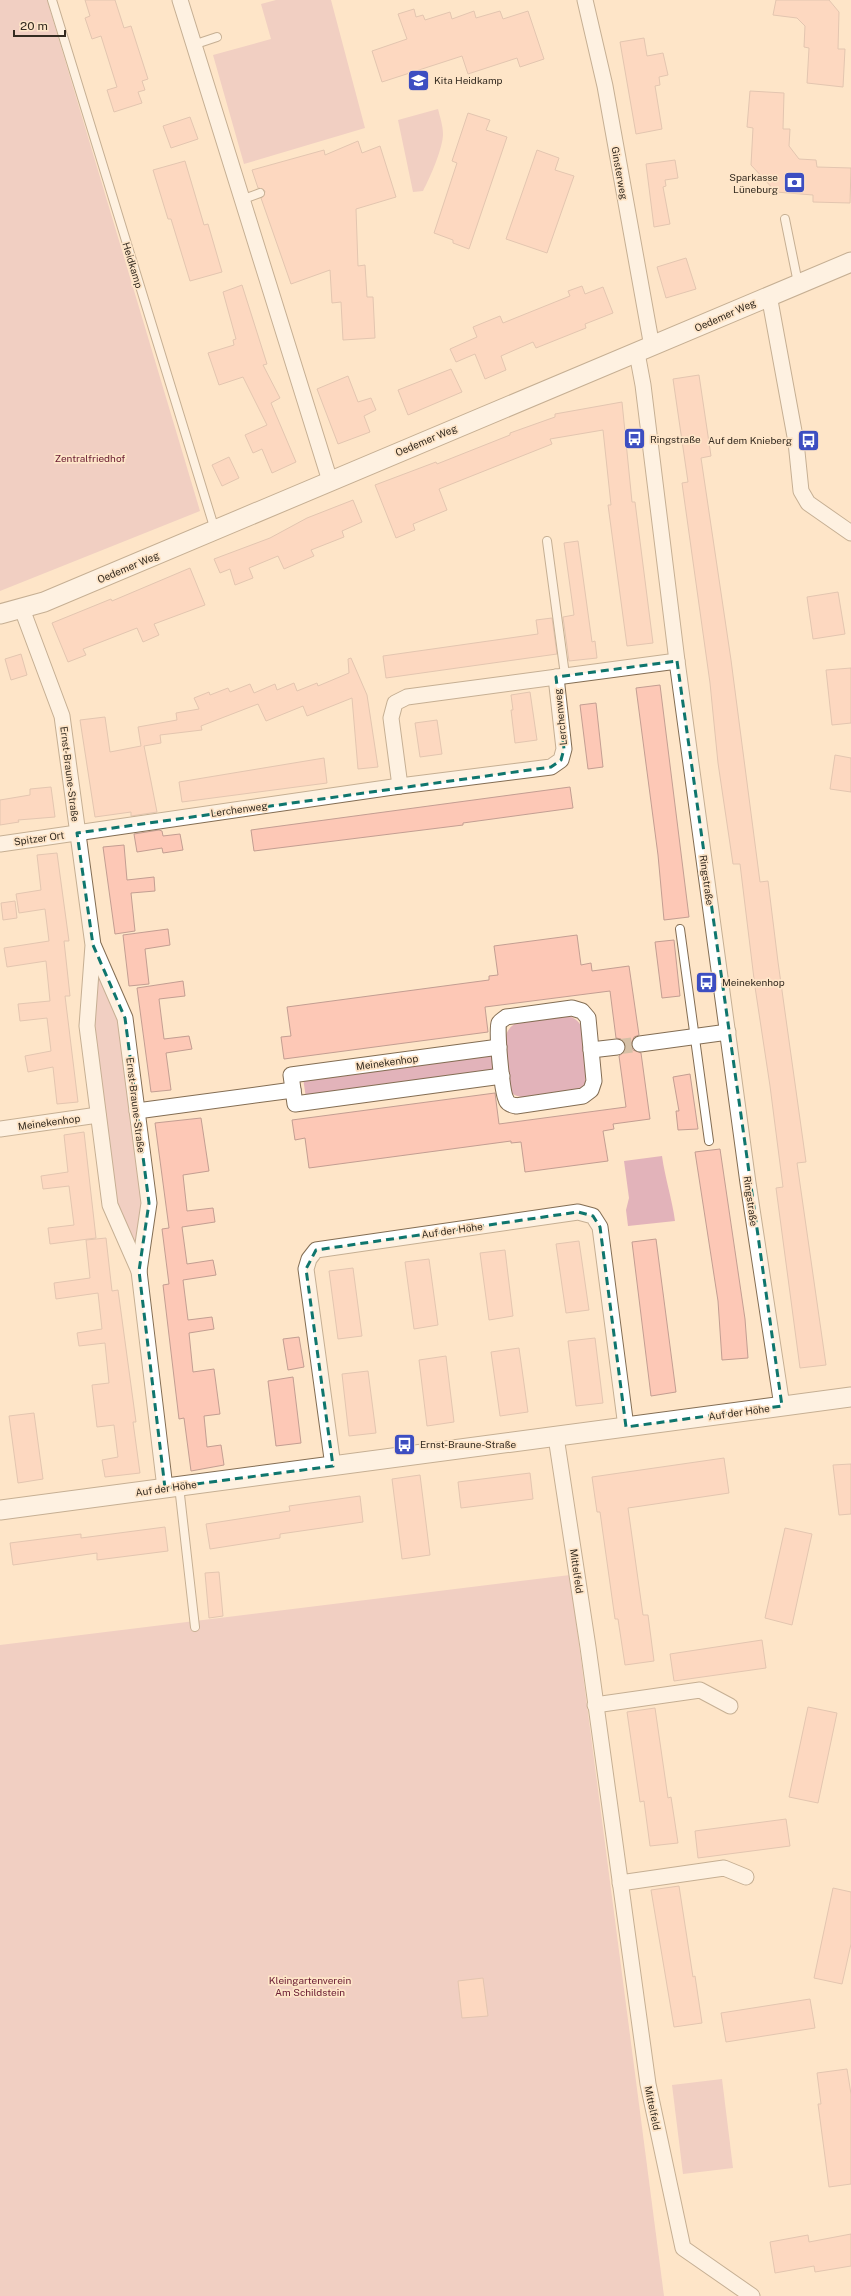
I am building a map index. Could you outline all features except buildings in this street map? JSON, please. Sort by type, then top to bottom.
[{"type":"street","points":[[180,0],[241,200],[330,481]]},
{"type":"street","name":"Ginsterweg","points":[[585,0],[605,86],[645,350]]},
{"type":"street","name":"Oedemer Weg","points":[[0,614],[44,602],[645,350],[769,295],[851,262]]},
{"type":"street","points":[[769,295],[796,442],[801,492],[808,503],[851,533]]},
{"type":"street","name":"Ringstraße","points":[[645,350],[643,385],[677,660],[748,1183],[782,1406]]},
{"type":"street","name":"Ernst-Braune-Straße","points":[[22,609],[62,716],[77,833],[94,945],[86,1026],[110,1205],[139,1271],[172,1487]]},
{"type":"street","name":"Lerchenweg","points":[[400,786],[391,718],[395,704],[407,697],[677,660]]},
{"type":"street","name":"Lerchenweg","points":[[77,833],[400,786],[551,767],[561,760],[564,749],[560,676]]},
{"type":"street","name":"Spitzer Ort","points":[[0,844],[77,833]]},
{"type":"street","name":"Ernst-Braune-Straße","points":[[94,945],[125,1018],[148,1203],[139,1271]]},
{"type":"street","points":[[572,1008],[582,1012],[588,1018],[591,1050],[594,1081],[591,1090],[583,1096],[516,1106],[509,1104],[505,1099],[497,1033],[499,1024],[506,1017],[572,1008]]},
{"type":"street","points":[[640,1044],[728,1032]]},
{"type":"street","name":"Meinekenhop","points":[[293,1090],[291,1075],[499,1047]]},
{"type":"street","points":[[591,1050],[618,1047]]},
{"type":"street","points":[[137,1111],[293,1090],[295,1104],[502,1076]]},
{"type":"street","name":"Meinekenhop","points":[[0,1129],[98,1115]]},
{"type":"street","name":"Auf der Höhe","points":[[333,1466],[306,1269],[309,1259],[316,1250],[578,1212],[593,1216],[600,1227],[626,1427]]},
{"type":"street","name":"Auf der Höhe","points":[[0,1510],[851,1397]]},
{"type":"street","name":"Mittelfeld","points":[[556,1437],[648,2084],[683,2248],[752,2296]]},
{"type":"street","points":[[595,1705],[700,1690],[730,1706]]},
{"type":"street","points":[[620,1883],[724,1868],[746,1877]]},
{"type":"lane","name":"Heidkamp","points":[[52,0],[215,530]]},
{"type":"lane","points":[[193,45],[217,37]]},
{"type":"lane","points":[[241,200],[260,193]]},
{"type":"lane","points":[[785,219],[798,283]]},
{"type":"lane","points":[[547,541],[560,676]]},
{"type":"lane","points":[[680,929],[709,1141]]},
{"type":"lane","points":[[172,1487],[195,1627]]},
{"type":"highlighted area","points":[[677,661],[782,1406],[626,1427],[600,1227],[593,1216],[578,1212],[316,1250],[306,1269],[333,1466],[165,1488],[139,1271],[149,1203],[125,1018],[93,945],[77,833],[551,767],[561,760],[564,749],[556,677]]},
{"type":"green space","name":"Zentralfriedhof","points":[[0,0],[47,0],[200,511],[0,591]]},
{"type":"green space","points":[[276,0],[331,0],[365,128],[244,164],[213,55],[271,39],[261,4]]},
{"type":"green space","points":[[438,109],[443,134],[439,155],[423,191],[413,192],[398,120]]},
{"type":"green space","points":[[96,963],[120,1018],[143,1203],[137,1254],[114,1201],[91,1027]]},
{"type":"green space","points":[[562,1014],[570,1016],[580,1024],[586,1066],[584,1087],[571,1094],[548,1098],[526,1098],[517,1096],[512,1093],[509,1087],[505,1042],[507,1033],[511,1027],[526,1019]]},
{"type":"green space","points":[[494,1052],[497,1074],[306,1098],[303,1078]]},
{"type":"green space","points":[[662,1156],[675,1221],[628,1226],[626,1210],[629,1198],[624,1161]]},
{"type":"green space","name":"Kleingartenverein Am Schildstein","points":[[570,1575],[664,2296],[0,2296],[0,1645]]},
{"type":"green space","points":[[722,2079],[733,2168],[683,2174],[672,2085]]},
{"type":"tunnel","points":[[617,1047],[640,1044]]},
{"type":"place","name":"Kita Heidkamp","points":[[419,80]]},
{"type":"place","name":"Sparkasse Lüneburg","points":[[794,183]]},
{"type":"place","name":"Ringstraße","points":[[635,439]]},
{"type":"place","name":"Auf dem Knieberg","points":[[808,440]]},
{"type":"place","name":"Meinekenhop","points":[[707,982]]},
{"type":"place","name":"Ernst-Braune-Straße","points":[[404,1444]]}]
